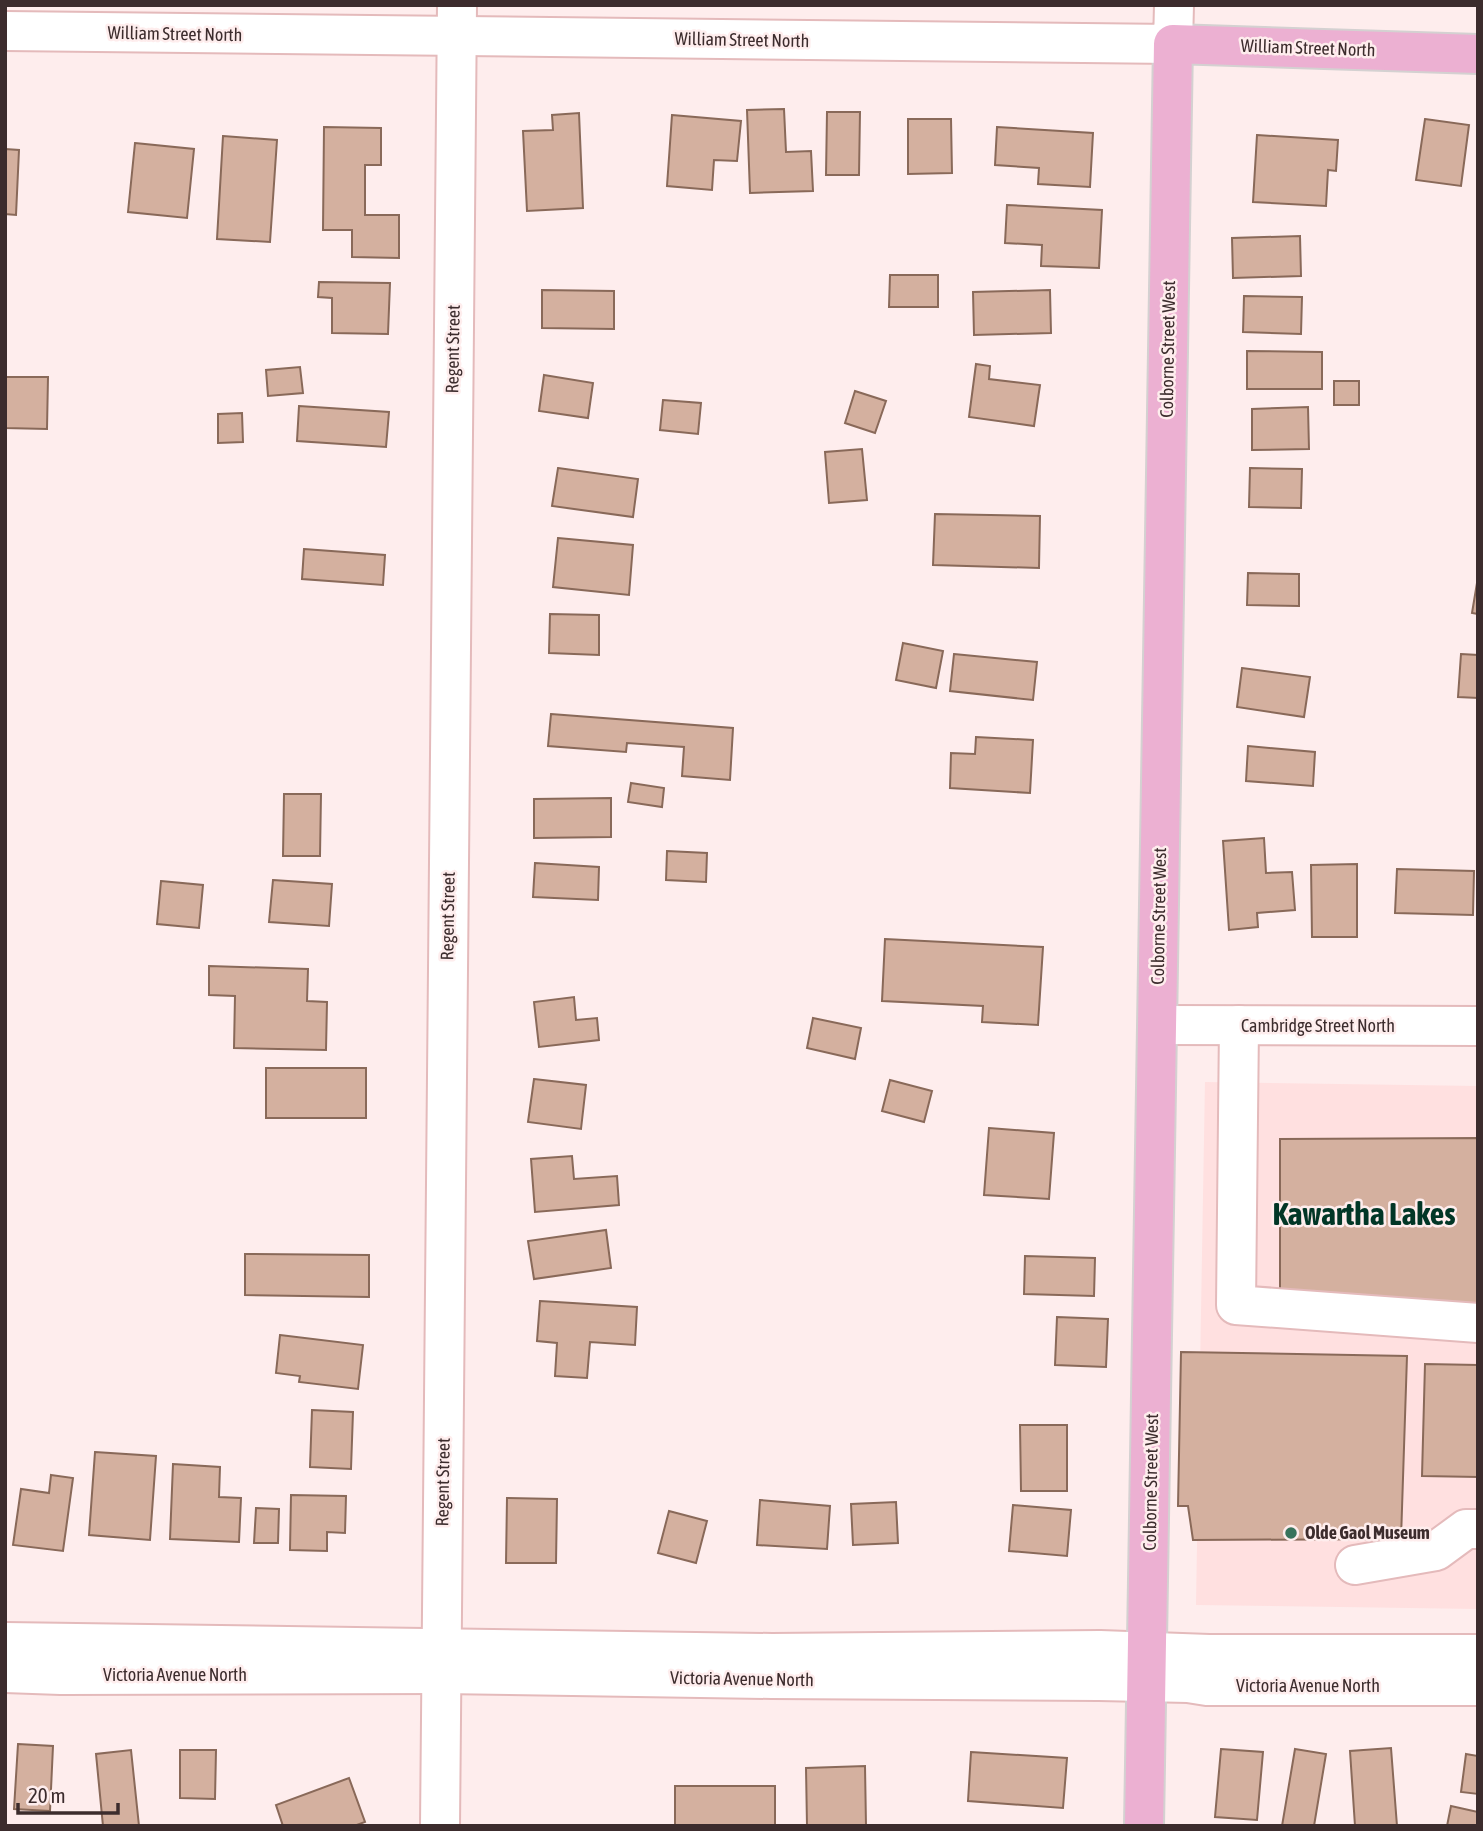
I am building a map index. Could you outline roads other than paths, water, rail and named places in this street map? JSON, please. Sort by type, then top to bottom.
[{"type":"main road","name":"William Street North","points":[[1173,44],[1478,54]]},
{"type":"main road","name":"Colborne Street West","points":[[1144,1826],[1173,44]]},
{"type":"street","name":"Colborne Street West","points":[[1173,44],[1174,5]]},
{"type":"street","name":"William Street North","points":[[5,32],[456,21],[1173,44]]},
{"type":"street","name":"Regent Street","points":[[440,1826],[456,21]]},
{"type":"street","name":"Cambridge Street North","points":[[1158,1025],[1478,1026]]},
{"type":"street","points":[[1239,1025],[1236,1305],[1478,1323]]},
{"type":"street","points":[[1355,1565],[1436,1551],[1466,1529],[1478,1529]]},
{"type":"street","name":"Victoria Avenue North","points":[[5,1642],[61,1659]]},
{"type":"street","name":"Victoria Avenue North","points":[[5,1673],[61,1659],[442,1660],[772,1666],[1147,1666],[1209,1654],[1478,1654]]},
{"type":"street","name":"Victoria Avenue North","points":[[1147,1666],[1207,1686],[1478,1686]]},
{"type":"place","name":"Olde Gaol Museum","points":[[1291,1533]]},
{"type":"district","name":"Kawartha Lakes","points":[[1364,1214]]}]
